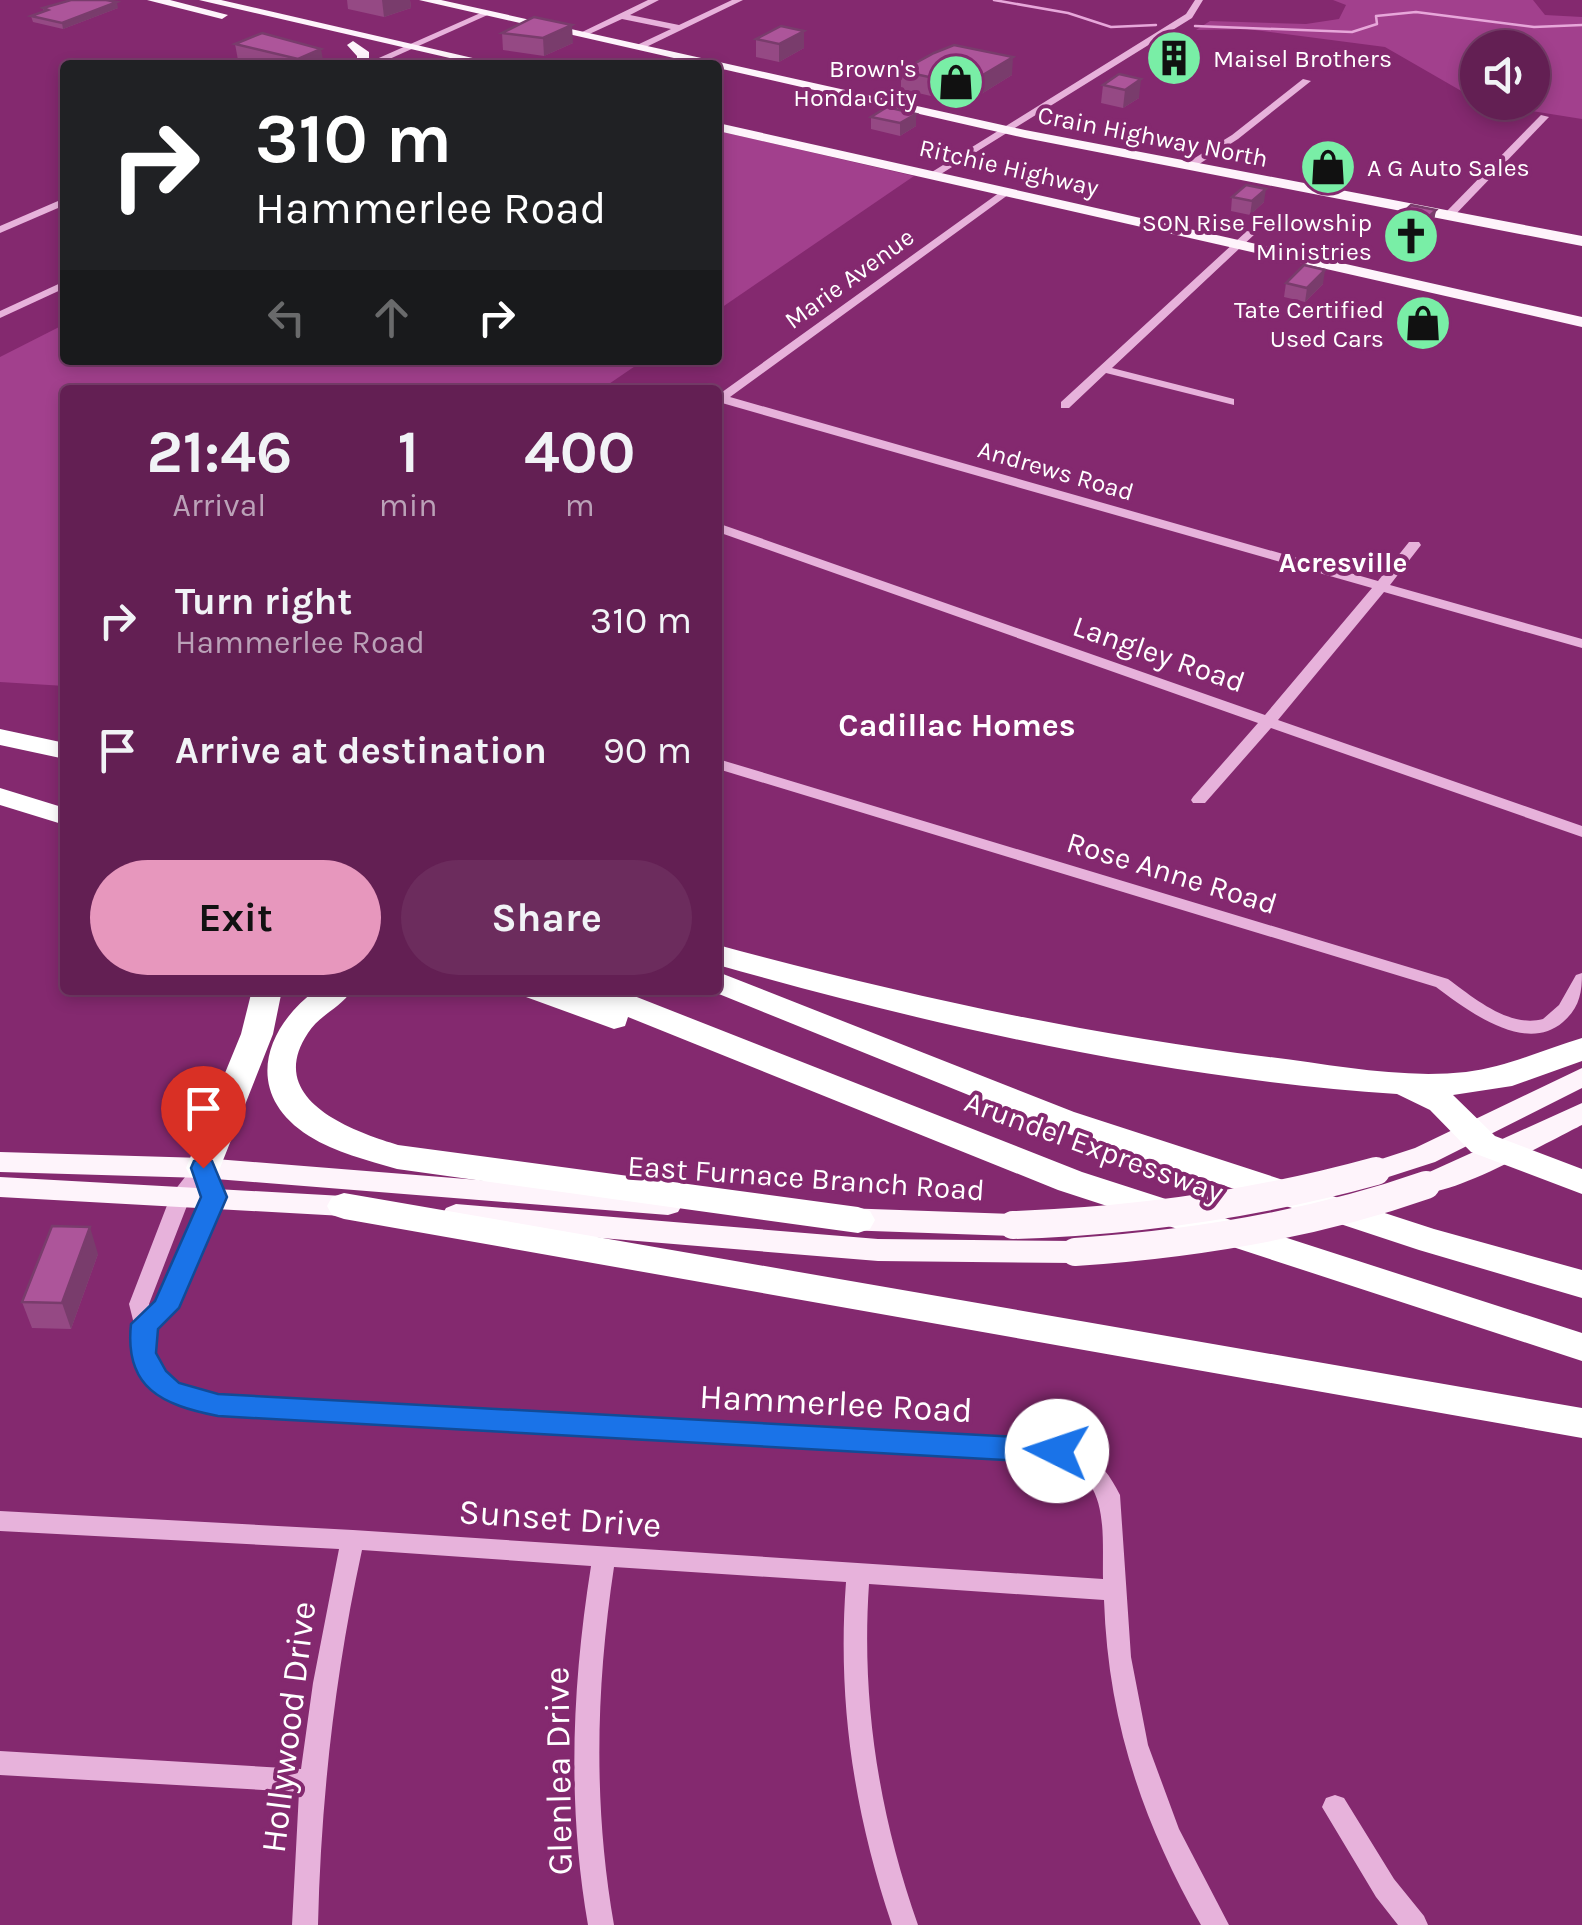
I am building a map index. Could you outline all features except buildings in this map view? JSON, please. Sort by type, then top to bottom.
[{"type":"highway","points":[[0,737],[60,750]]},
{"type":"highway","points":[[0,782],[60,796]]},
{"type":"highway","points":[[0,796],[60,816]]},
{"type":"highway","points":[[722,956],[933,1012],[1097,1044],[1179,1058],[1397,1082],[1486,1080],[1536,1068],[1582,1049]]},
{"type":"highway","name":"Arundel Expressway","points":[[722,984],[1062,1120],[1431,1240],[1582,1284]]},
{"type":"highway","points":[[209,1182],[267,995]]},
{"type":"highway","points":[[331,995],[294,1025],[279,1062],[290,1100],[319,1126],[345,1141],[397,1156],[858,1220]]},
{"type":"highway","points":[[550,995],[806,1096],[1004,1168],[1070,1181]]},
{"type":"highway","name":"Arundel Expressway","points":[[603,995],[1070,1181],[1582,1347]]},
{"type":"highway","points":[[1397,1082],[1441,1102],[1471,1133],[1501,1153],[1582,1182]]},
{"type":"highway","points":[[344,1206],[1582,1423]]},
{"type":"main road","points":[[153,0],[419,60]]},
{"type":"main road","points":[[205,0],[474,60]]},
{"type":"main road","name":"Crain Highway North","points":[[425,0],[696,60]]},
{"type":"main road","points":[[353,45],[365,60]]},
{"type":"main road","name":"Crain Highway North","points":[[722,66],[1002,129],[1582,241]]},
{"type":"main road","name":"Ritchie Highway","points":[[722,115],[946,165],[1582,322]]},
{"type":"main road","name":"Ritchie Highway","points":[[722,128],[1007,192],[1582,308]]},
{"type":"main road","name":"East Furnace Branch Road","points":[[0,1162],[209,1182],[858,1220],[1090,1224],[1192,1214],[1260,1202],[1376,1171],[1425,1155],[1582,1077]]},
{"type":"main road","name":"East Furnace Branch Road","points":[[0,1187],[181,1195],[209,1182],[344,1206],[878,1250],[1074,1252],[1151,1248],[1272,1229],[1426,1185],[1582,1112]]},
{"type":"street","points":[[582,34],[655,0]]},
{"type":"street","points":[[640,47],[739,0]]},
{"type":"street","points":[[932,175],[1189,16],[1199,0]]},
{"type":"street","points":[[378,60],[488,13]]},
{"type":"street","points":[[621,16],[680,28]]},
{"type":"street","points":[[1189,166],[1235,137],[1306,81]]},
{"type":"street","points":[[1449,215],[1542,120]]},
{"type":"street","name":"Marie Avenue","points":[[722,396],[1007,192]]},
{"type":"street","points":[[0,230],[60,203]]},
{"type":"street","points":[[1065,405],[1245,239]]},
{"type":"street","points":[[0,315],[60,286]]},
{"type":"street","points":[[1103,369],[1230,402]]},
{"type":"street","name":"Andrews Road","points":[[722,400],[1582,644]]},
{"type":"street","name":"Langley Road","points":[[722,529],[1582,832]]},
{"type":"street","points":[[1199,800],[1414,545]]},
{"type":"street","name":"Rose Anne Road","points":[[722,765],[1442,983],[1499,1021],[1512,1025],[1552,1022],[1562,1013],[1582,979]]},
{"type":"street","points":[[144,1324],[165,1308],[209,1182]]},
{"type":"street","name":"Hammerlee Road","points":[[181,1195],[139,1304],[144,1324],[142,1353],[156,1379],[179,1395],[218,1405],[1057,1451],[1080,1458],[1101,1478],[1108,1495],[1122,1679],[1132,1732],[1167,1834],[1216,1925]]},
{"type":"street","name":"Sunset Drive","points":[[0,1521],[1115,1590]]},
{"type":"street","name":"Hollywood Drive","points":[[304,1925],[309,1781],[328,1649],[353,1540]]},
{"type":"street","name":"Glenlea Drive","points":[[600,1925],[594,1891],[584,1728],[604,1557]]},
{"type":"street","points":[[858,1572],[852,1626],[866,1785],[905,1925]]},
{"type":"street","points":[[0,1763],[309,1781]]},
{"type":"street","points":[[1335,1808],[1385,1888],[1415,1925]]},
{"type":"shaded area","points":[[1333,0],[1533,0],[1545,15],[1582,17],[1582,119],[1550,114],[1550,30],[1460,30],[1460,90],[1385,47],[1247,29],[1196,30],[1210,21],[1306,24],[1339,19],[1346,5]]},
{"type":"shaded area","points":[[722,132],[914,176],[722,307]]},
{"type":"shaded area","points":[[60,327],[60,365],[637,365],[607,385],[60,385],[60,686],[0,682],[0,357]]},
{"type":"waterway","points":[[994,0],[1068,13],[1111,27],[1156,25]]},
{"type":"waterway","points":[[1195,26],[1352,32],[1377,24],[1376,16],[1416,12],[1534,27],[1582,25]]},
{"type":"place","name":"Maisel Brothers","points":[[1174,58]]},
{"type":"place","name":"Brown's Honda City","points":[[956,82]]},
{"type":"place","name":"A G Auto Sales","points":[[1328,167]]},
{"type":"place","name":"SON Rise Fellowship Ministries","points":[[1411,236]]},
{"type":"place","name":"Tate Certified Used Cars","points":[[1423,323]]},
{"type":"district","name":"Acresville","points":[[1343,562]]},
{"type":"district","name":"Cadillac Homes","points":[[957,725]]},
{"type":"route","points":[[203,1168],[214,1197],[165,1308],[144,1324],[142,1353],[156,1379],[170,1391],[189,1399],[218,1405],[1057,1451]]}]
